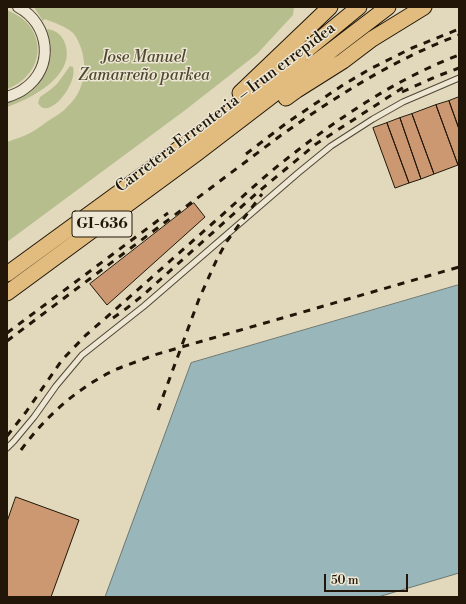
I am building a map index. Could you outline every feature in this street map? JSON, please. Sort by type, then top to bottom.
[{"type":"main road","points":[[221,118],[241,91],[330,7]]},
{"type":"main road","name":"Carretera Errenteria – Irun errepidea","points":[[7,274],[221,118],[359,7]]},
{"type":"main road","name":"Carretera Errenteria – Irun errepidea","points":[[7,293],[215,140],[388,7]]},
{"type":"main road","points":[[215,140],[245,128],[297,90],[343,61],[372,39],[424,7]]},
{"type":"main road","points":[[7,263],[24,252],[49,244]]},
{"type":"street","points":[[7,97],[24,90],[36,79],[45,56],[44,40],[38,24],[18,7]]},
{"type":"lane","points":[[7,448],[34,417],[56,386],[82,355],[144,306],[298,173],[332,146],[373,118],[403,102],[459,78]]},
{"type":"green space","name":"Jose Manuel Zamarreño parkea","points":[[34,7],[294,7],[293,15],[257,54],[184,111],[7,242],[7,142],[32,132],[65,109],[73,101],[81,87],[84,72],[83,56],[77,38],[70,31],[60,25],[45,19],[43,21]]},
{"type":"green space","points":[[7,10],[28,24],[34,33],[38,52],[36,62],[25,78],[7,89]]},
{"type":"green space","points":[[47,29],[53,30],[61,36],[64,41],[67,53],[65,64],[59,74],[40,91],[7,107],[7,103],[19,99],[33,90],[47,71],[51,55],[51,47]]},
{"type":"green space","points":[[70,66],[73,67],[73,74],[67,91],[55,104],[48,108],[43,108],[38,103],[40,97],[57,84]]},
{"type":"water","points":[[459,285],[459,573],[378,597],[105,597],[191,363]]},
{"type":"building","points":[[459,97],[459,129],[449,101]]},
{"type":"building","points":[[449,101],[459,129],[459,165],[436,105]]},
{"type":"building","points":[[436,105],[458,165],[434,174],[412,114]]},
{"type":"building","points":[[412,114],[434,174],[421,179],[400,118]]},
{"type":"building","points":[[400,118],[421,179],[409,183],[387,123]]},
{"type":"building","points":[[387,123],[409,183],[395,188],[373,128]]},
{"type":"building","points":[[194,203],[205,217],[107,305],[90,284]]},
{"type":"building","points":[[16,497],[79,520],[51,597],[7,597],[7,522]]},
{"type":"railway","points":[[246,154],[288,122],[343,85],[370,69],[412,48],[459,29]]},
{"type":"railway","points":[[7,341],[302,121],[389,67],[459,35]]},
{"type":"railway","points":[[7,436],[26,412],[62,360],[86,335],[269,173],[328,127],[349,113],[414,75],[459,55]]},
{"type":"railway","points":[[402,92],[459,68]]},
{"type":"railway","points":[[113,318],[142,296],[258,192],[316,144],[407,85]]},
{"type":"railway","points":[[158,410],[199,299],[217,259],[227,241],[262,194]]},
{"type":"railway","points":[[7,333],[168,213]]},
{"type":"railway","points":[[21,450],[52,414],[89,384],[117,369],[154,355],[459,267]]}]
